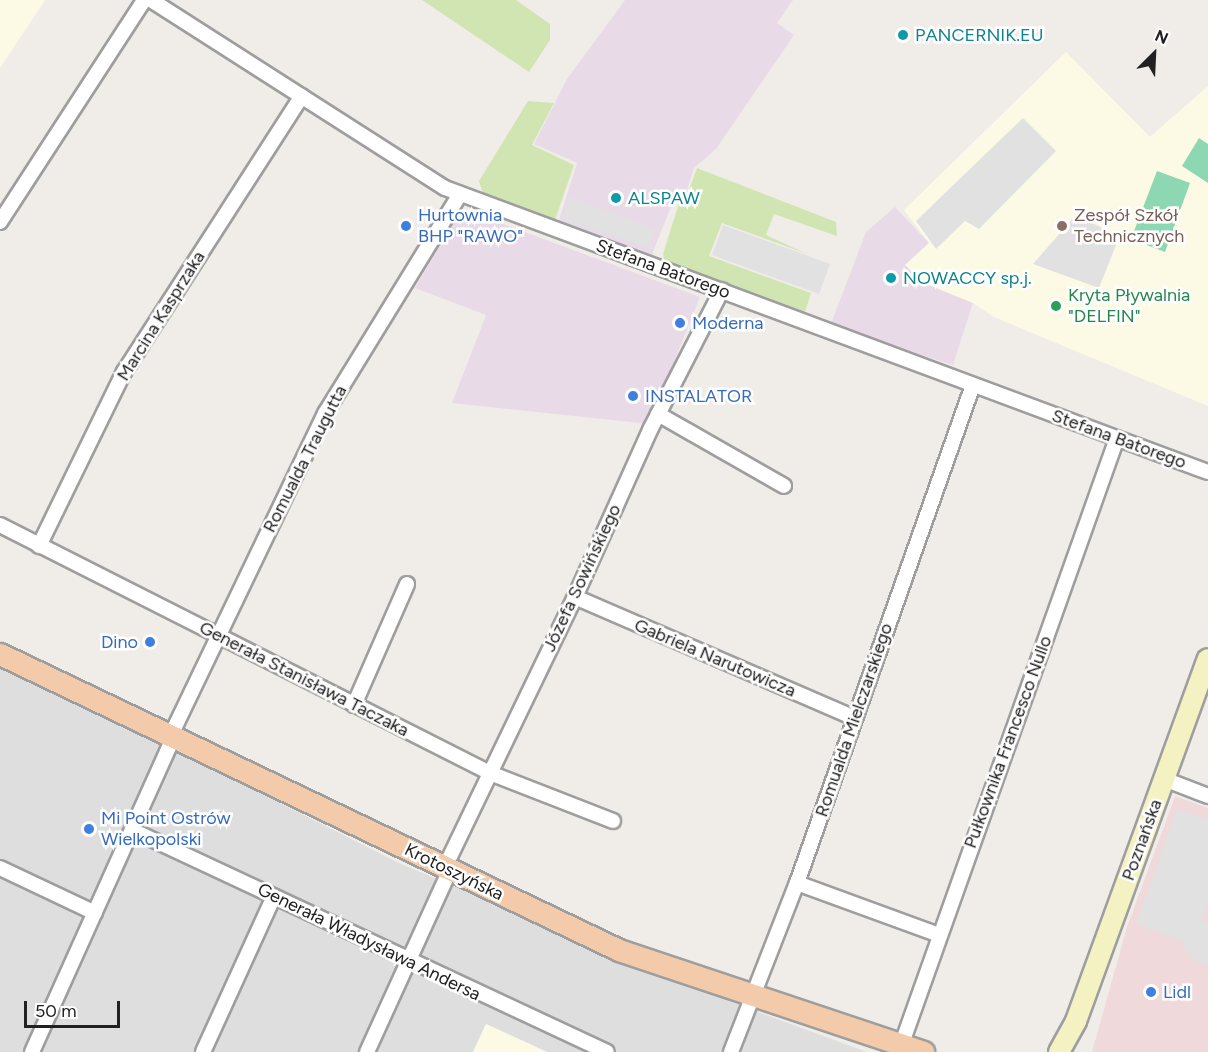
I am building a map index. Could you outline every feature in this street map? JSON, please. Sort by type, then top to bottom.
[{"type":"main road","name":"Krotoszyńska","points":[[0,654],[448,869],[652,964],[923,1052]]},
{"type":"main road","name":"Poznańska","points":[[1059,1052],[1076,1021],[1208,659]]},
{"type":"main road","name":"Poznańska","points":[[1076,1021],[1076,1052]]},
{"type":"street","points":[[0,222],[144,0]]},
{"type":"street","name":"Stefana Batorego","points":[[151,0],[460,194],[1208,472]]},
{"type":"street","name":"Marcina Kasprzaka","points":[[39,546],[124,372],[302,96]]},
{"type":"street","name":"Romualda Traugutta","points":[[32,1052],[218,635],[342,383],[460,194]]},
{"type":"street","name":"Józefa Sowińskiego","points":[[367,1052],[409,961],[490,772],[575,597],[658,414],[722,290]]},
{"type":"street","name":"Romualda Mielczarskiego","points":[[731,1052],[797,883],[973,385]]},
{"type":"street","points":[[658,414],[784,486]]},
{"type":"street","name":"Pułkownika Francesco Nullo","points":[[901,1046],[1117,438]]},
{"type":"street","name":"Generała Stanisława Taczaka","points":[[0,525],[490,772],[613,821]]},
{"type":"street","points":[[354,705],[407,584]]},
{"type":"street","name":"Gabriela Narutowicza","points":[[575,597],[854,718]]},
{"type":"street","points":[[1164,779],[1208,796]]},
{"type":"street","name":"Generała Władysława Andersa","points":[[132,830],[607,1052]]},
{"type":"street","points":[[0,868],[95,913]]},
{"type":"street","points":[[797,883],[939,935]]},
{"type":"street","points":[[203,1052],[274,896]]},
{"type":"shaded area","points":[[0,0],[45,0],[0,68]]},
{"type":"shaded area","name":"ALSPAW","points":[[625,0],[793,0],[777,23],[794,35],[716,149],[694,168],[683,202],[674,199],[651,257],[558,223],[577,163],[534,144],[567,79]]},
{"type":"shaded area","name":"Zespół Szkół Technicznych","points":[[1066,52],[1150,137],[1208,86],[1208,406],[994,317],[973,303],[924,283],[905,265],[929,243],[904,210]]},
{"type":"shaded area","points":[[1023,118],[1056,151],[979,229],[965,221],[936,249],[916,221]]},
{"type":"shaded area","points":[[570,197],[655,229],[649,248],[563,219]]},
{"type":"shaded area","points":[[895,207],[929,243],[906,265],[924,283],[973,303],[953,365],[830,326],[866,232]]},
{"type":"shaded area","points":[[460,212],[471,212],[700,297],[649,424],[452,403],[486,315],[415,288]]},
{"type":"shaded area","points":[[1075,216],[1120,235],[1099,288],[1033,264]]},
{"type":"shaded area","points":[[723,225],[830,264],[819,294],[712,255]]},
{"type":"shaded area","points":[[0,668],[121,723],[401,864],[731,1002],[867,1052],[547,1052],[486,1024],[473,1052],[0,1052]]},
{"type":"shaded area","points":[[1175,796],[1208,808],[1208,1052],[1092,1052],[1127,927]]},
{"type":"shaded area","points":[[1177,809],[1208,820],[1208,901],[1201,921],[1208,924],[1208,966],[1190,958],[1191,953],[1182,950],[1185,942],[1136,924]]},
{"type":"shaded area","points":[[486,1024],[547,1052],[473,1052]]},
{"type":"green space","points":[[422,0],[516,0],[550,24],[550,40],[529,72]]},
{"type":"green space","points":[[528,101],[554,103],[532,145],[574,165],[554,223],[484,197],[479,181]]},
{"type":"green space","points":[[1199,138],[1208,144],[1208,183],[1182,166]]},
{"type":"green space","points":[[697,168],[836,222],[837,236],[774,214],[766,235],[807,254],[722,223],[709,256],[811,293],[804,315],[665,263],[663,254],[679,203],[684,203]]},
{"type":"green space","points":[[1157,171],[1190,183],[1165,252],[1131,239]]},
{"type":"place","name":"PANCERNIK.EU","points":[[903,35]]},
{"type":"place","name":"ALSPAW","points":[[616,198]]},
{"type":"place","name":"Hurtownia BHP \"RAWO\"","points":[[406,226]]},
{"type":"place","name":"Zespół Szkół Technicznych","points":[[1062,226]]},
{"type":"place","name":"NOWACCY sp.j.","points":[[891,278]]},
{"type":"place","name":"Kryta Pływalnia \"DELFIN\"","points":[[1056,306]]},
{"type":"place","name":"Moderna","points":[[680,323]]},
{"type":"place","name":"INSTALATOR","points":[[633,396]]},
{"type":"place","name":"Dino","points":[[150,642]]},
{"type":"place","name":"Mi Point Ostrów Wielkopolski","points":[[89,829]]},
{"type":"place","name":"Lidl","points":[[1151,992]]}]
